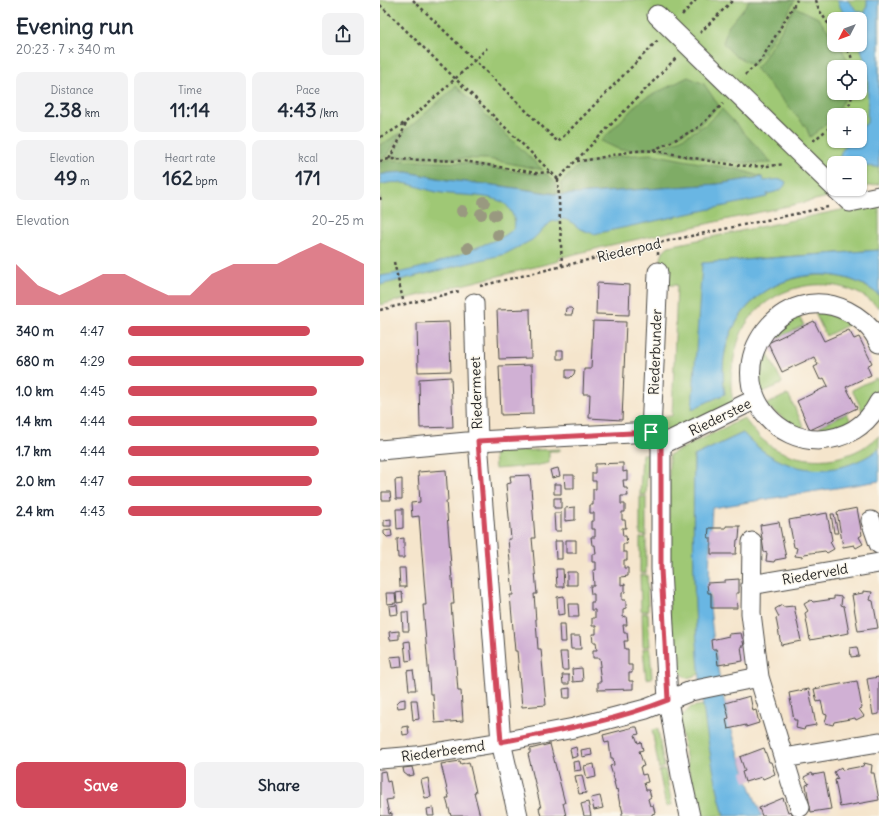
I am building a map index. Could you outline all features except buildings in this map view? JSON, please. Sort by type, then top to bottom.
[{"type":"street","points":[[657,15],[827,180]]},
{"type":"street","points":[[844,196],[850,202],[879,196]]},
{"type":"street","name":"Riederbunder","points":[[658,272],[656,438],[668,700],[690,816]]},
{"type":"street","name":"Riedermeet","points":[[470,294],[478,441],[501,742],[518,816]]},
{"type":"street","name":"Riederstee","points":[[879,343],[871,330],[852,314],[842,308],[818,304],[794,309],[783,314],[773,322],[765,330],[754,352],[751,364],[752,388],[762,411],[780,428],[790,434],[802,438],[814,440],[832,439],[849,433],[868,418],[879,402]]},
{"type":"street","name":"Riederstee","points":[[656,438],[756,399]]},
{"type":"street","points":[[380,450],[478,441],[656,438]]},
{"type":"street","points":[[871,521],[879,544]]},
{"type":"street","points":[[752,542],[751,613],[758,676],[800,807]]},
{"type":"street","name":"Riederveld","points":[[751,585],[879,563]]},
{"type":"street","points":[[668,700],[691,691],[758,676]]},
{"type":"street","name":"Riederbeemd","points":[[380,759],[416,756],[574,728],[646,709],[668,700]]},
{"type":"street","points":[[784,758],[879,742]]},
{"type":"path","points":[[413,0],[558,142],[655,43]]},
{"type":"path","points":[[685,11],[696,0]]},
{"type":"path","points":[[558,179],[733,0]]},
{"type":"path","points":[[816,0],[819,10],[827,22]]},
{"type":"path","points":[[380,5],[558,179],[562,266]]},
{"type":"path","points":[[380,137],[407,122],[456,79],[487,48]]},
{"type":"path","points":[[389,159],[407,122]]},
{"type":"path","points":[[577,160],[587,160],[621,153],[652,150],[719,164],[750,166],[775,165],[802,156],[827,131]]},
{"type":"path","points":[[380,161],[389,159],[463,161],[536,173],[551,172]]},
{"type":"path","points":[[380,197],[381,201]]},
{"type":"path","name":"Riederpad","points":[[380,310],[404,304],[470,294],[562,266],[658,243],[850,202]]},
{"type":"path","points":[[395,263],[404,304]]},
{"type":"green space","points":[[380,0],[879,0],[879,184],[867,187],[867,156],[827,156],[827,189],[824,190],[827,197],[611,245],[559,258],[559,261],[380,305]]},
{"type":"green space","points":[[749,0],[795,0],[761,57],[753,65],[735,56],[723,43],[728,27]]},
{"type":"green space","points":[[795,7],[818,18],[827,29],[827,52],[843,52],[847,60],[827,60],[827,100],[844,100],[840,108],[827,108],[827,124],[810,137],[806,127],[755,68],[761,63]]},
{"type":"green space","points":[[688,77],[704,84],[719,106],[699,125],[665,143],[649,149],[620,150],[601,141],[640,101]]},
{"type":"green space","points":[[456,86],[543,170],[488,159],[391,157],[404,131]]},
{"type":"green space","points":[[722,109],[772,163],[729,162],[659,149],[681,139],[705,125]]},
{"type":"green space","points":[[401,133],[387,157],[380,158],[380,145]]},
{"type":"green space","points":[[651,154],[734,168],[762,177],[718,184],[561,195],[561,183],[579,165],[620,156]]},
{"type":"green space","points":[[390,160],[466,163],[525,173],[547,174],[556,183],[557,194],[447,180],[407,172],[380,175],[380,162]]},
{"type":"green space","points":[[879,202],[879,250],[702,263],[724,394],[723,366],[728,340],[736,323],[748,306],[764,292],[782,283],[801,277],[821,275],[842,277],[861,284],[879,295],[879,308],[864,296],[847,289],[829,285],[810,285],[792,289],[776,296],[760,307],[745,325],[741,334],[731,375],[731,392],[734,403],[670,432],[662,428],[659,416],[672,416],[677,285],[664,285],[661,269],[661,258],[665,249],[669,246]]},
{"type":"green space","points":[[818,311],[851,322],[850,324],[826,336],[816,315]]},
{"type":"green space","points":[[799,316],[804,325],[778,338],[775,333],[776,329]]},
{"type":"green space","points":[[765,351],[767,352],[782,382],[781,384],[759,394],[757,385],[762,353]]},
{"type":"green space","points":[[876,378],[878,379],[878,384],[876,392],[864,411],[862,410],[852,390]]},
{"type":"green space","points":[[786,395],[789,396],[804,427],[800,430],[765,405]]},
{"type":"green space","points":[[847,413],[851,422],[850,426],[822,431],[820,426]]},
{"type":"green space","points":[[744,418],[756,434],[772,447],[799,458],[827,459],[841,457],[855,452],[879,436],[879,449],[861,460],[844,467],[826,470],[808,469],[790,465],[773,458],[743,433],[694,456],[694,565],[700,674],[687,678],[679,672],[673,672],[669,620],[669,455]]},
{"type":"green space","points":[[560,449],[560,451],[549,451],[549,463],[534,466],[495,469],[494,452]]},
{"type":"green space","points":[[642,454],[648,454],[646,495],[640,495]]},
{"type":"green space","points":[[640,497],[646,497],[646,536],[640,535]]},
{"type":"green space","points":[[646,537],[646,573],[640,573],[640,538]]},
{"type":"green space","points":[[640,575],[647,575],[648,611],[641,611]]},
{"type":"green space","points":[[642,613],[648,613],[650,646],[643,647]]},
{"type":"green space","points":[[650,648],[652,678],[646,679],[643,649]]},
{"type":"green space","points":[[703,705],[717,786],[724,816],[698,816],[678,716],[683,715],[691,707]]},
{"type":"green space","points":[[658,729],[664,767],[659,769],[652,730]]},
{"type":"green space","points":[[665,769],[672,805],[666,806],[659,771]]},
{"type":"water","points":[[837,0],[847,0],[858,11],[862,12],[843,12]]},
{"type":"water","points":[[867,0],[879,0],[879,166],[877,167],[867,166],[867,156],[840,156],[844,148],[867,148],[868,86],[867,60],[864,60],[862,52],[867,52],[867,12],[865,12]]},
{"type":"water","points":[[407,172],[447,180],[502,186],[561,195],[718,184],[762,177],[764,181],[781,179],[786,182],[781,189],[767,194],[767,197],[594,234],[580,229],[570,221],[563,219],[551,222],[532,240],[505,254],[380,285],[380,276],[421,268],[459,255],[502,237],[512,230],[515,225],[514,218],[508,207],[502,202],[494,199],[479,196],[442,193],[397,182],[380,185],[380,175]]},
{"type":"water","points":[[879,250],[879,295],[861,284],[842,277],[821,275],[801,277],[782,283],[764,292],[748,306],[736,323],[728,340],[723,366],[725,394],[692,409],[702,263]]},
{"type":"water","points":[[743,433],[758,447],[773,457],[790,465],[808,469],[826,469],[844,466],[879,449],[879,481],[712,508],[709,582],[710,611],[715,651],[730,723],[744,770],[762,816],[724,816],[714,772],[700,683],[694,592],[694,456]]},
{"type":"route","points":[[651,432],[661,445],[661,569],[668,700],[646,709],[574,728],[501,742],[478,441],[651,432]]}]
